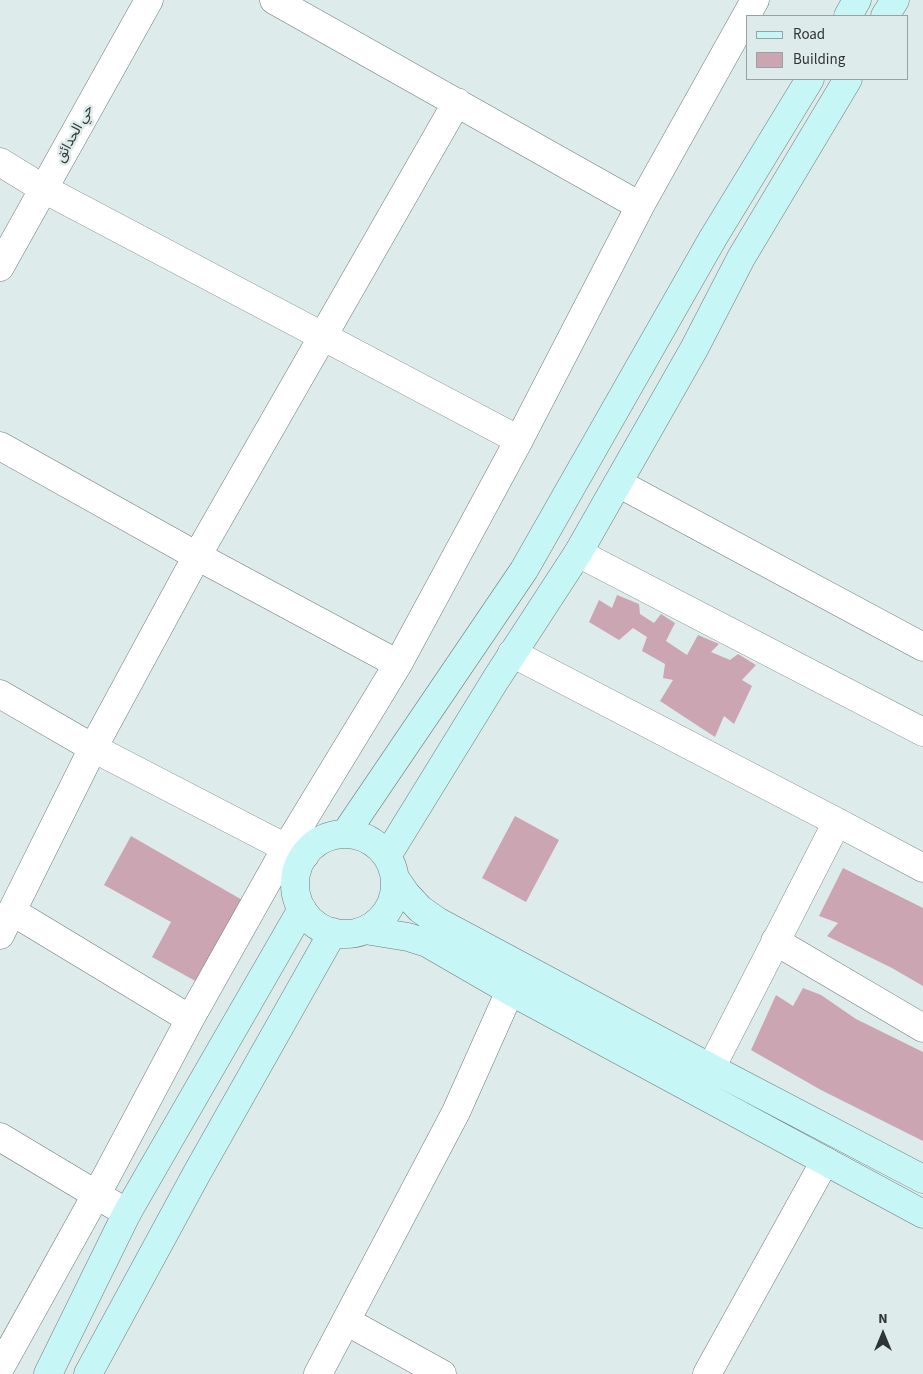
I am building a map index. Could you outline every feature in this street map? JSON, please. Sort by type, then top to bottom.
[{"type":"main road","points":[[849,15],[857,0]]},
{"type":"main road","points":[[886,15],[895,0]]},
{"type":"main road","points":[[345,834],[524,570],[713,238],[809,80]]},
{"type":"main road","points":[[365,930],[385,914],[395,891],[391,867],[512,654],[578,553],[694,349],[741,258],[847,80]]},
{"type":"main road","points":[[713,238],[741,258]]},
{"type":"main road","points":[[923,1179],[437,921],[420,909],[406,894],[379,847],[368,840],[345,834],[336,835],[295,851],[298,866],[295,890],[302,909],[310,920],[321,927],[344,934],[365,930],[408,937],[427,943],[510,991],[923,1214]]},
{"type":"main road","points":[[48,1374],[127,1213],[302,909]]},
{"type":"main road","points":[[88,1374],[202,1165],[333,932]]},
{"type":"street","name":"حي الحدائق","points":[[0,267],[149,0]]},
{"type":"street","points":[[274,0],[640,206]]},
{"type":"street","points":[[748,15],[756,0]]},
{"type":"street","points":[[0,1368],[190,1019],[295,851],[520,440],[640,206],[746,18]]},
{"type":"street","points":[[0,936],[93,748],[197,556],[457,102]]},
{"type":"street","points":[[0,162],[44,188],[520,440]]},
{"type":"street","points":[[0,446],[197,556],[398,664]]},
{"type":"street","points":[[618,483],[923,647]]},
{"type":"street","points":[[578,553],[923,732]]},
{"type":"street","points":[[512,654],[923,868]]},
{"type":"street","points":[[0,694],[93,748],[295,851]]},
{"type":"street","points":[[711,1068],[836,822]]},
{"type":"street","points":[[13,912],[190,1019]]},
{"type":"street","points":[[775,941],[923,1028]]},
{"type":"street","points":[[318,1374],[456,1112],[510,991]]},
{"type":"street","points":[[0,1136],[127,1213]]},
{"type":"street","points":[[707,1374],[825,1161]]},
{"type":"street","points":[[346,1321],[442,1374]]},
{"type":"building","points":[[617,595],[639,604],[640,614],[654,623],[661,614],[675,623],[666,641],[687,655],[698,635],[719,644],[711,652],[730,660],[738,654],[756,665],[742,680],[752,686],[734,724],[724,716],[715,737],[660,701],[673,680],[663,678],[665,664],[642,651],[647,637],[633,628],[619,640],[589,622],[599,600],[612,608]]},
{"type":"building","points":[[515,816],[559,840],[526,902],[482,878]]},
{"type":"building","points":[[131,836],[244,901],[199,983],[152,957],[171,922],[104,885]]},
{"type":"building","points":[[843,868],[923,908],[923,986],[892,968],[827,936],[838,923],[819,916]]},
{"type":"building","points":[[803,988],[821,995],[856,1019],[923,1052],[923,1141],[821,1090],[751,1050],[776,995],[793,1006]]}]
